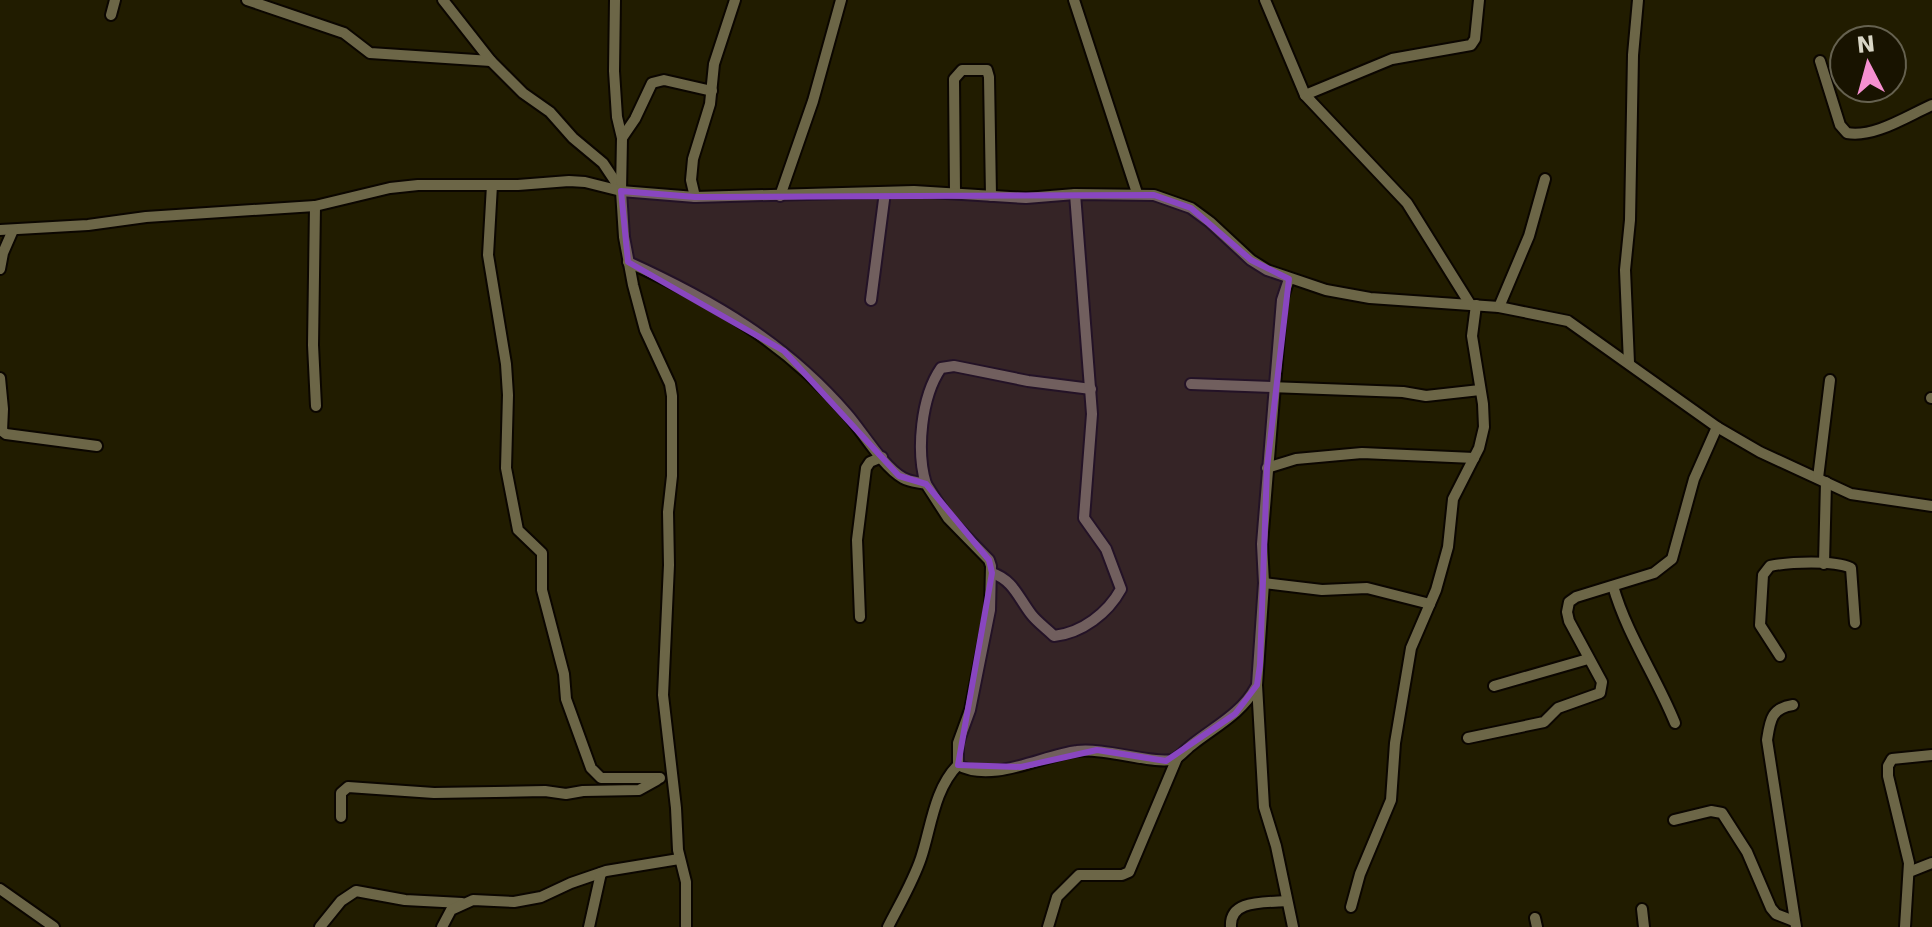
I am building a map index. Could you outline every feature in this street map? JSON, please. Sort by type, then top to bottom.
[{"type":"street","points":[[111,15],[115,0]]},
{"type":"street","points":[[247,0],[344,33],[370,53],[491,61]]},
{"type":"street","points":[[443,0],[491,61],[603,163],[621,191]]},
{"type":"street","points":[[615,0],[615,97],[622,138],[621,191],[628,262],[645,330],[670,384],[672,396],[672,476],[668,512],[669,565],[663,695],[679,859],[686,882],[686,927]]},
{"type":"street","points":[[695,197],[691,170],[712,91],[714,64],[735,0]]},
{"type":"street","points":[[780,196],[813,101],[841,0]]},
{"type":"street","points":[[1074,0],[1137,193]]},
{"type":"street","points":[[1265,0],[1305,95],[1407,203],[1473,304],[1472,336],[1484,427],[1474,458],[1453,499],[1448,547],[1430,604],[1411,648],[1395,743],[1391,800],[1360,874],[1351,907]]},
{"type":"street","points":[[1305,95],[1392,59],[1471,45],[1475,39],[1479,0]]},
{"type":"street","points":[[1629,363],[1625,270],[1630,220],[1633,55],[1638,0]]},
{"type":"street","points":[[1820,61],[1840,125],[1847,133],[1856,135],[1868,132],[1932,105]]},
{"type":"street","points":[[955,193],[954,79],[962,70],[982,68],[987,70],[989,77],[991,196]]},
{"type":"street","points":[[622,138],[652,83],[664,80],[712,91]]},
{"type":"street","points":[[1499,307],[1529,236],[1545,179]]},
{"type":"street","points":[[0,230],[315,206],[390,188],[418,185],[569,181],[621,191],[695,197],[885,192],[1026,198],[1137,193],[1170,199],[1191,208],[1251,260],[1289,279],[1347,296],[1473,304],[1568,321],[1717,427],[1760,452],[1851,494],[1932,506]]},
{"type":"street","points":[[492,185],[488,255],[506,364],[505,460],[518,530],[542,553],[545,607],[564,674],[566,699],[591,768],[601,778],[660,778]]},
{"type":"street","points":[[871,300],[885,192]]},
{"type":"street","points":[[992,573],[1002,576],[1013,586],[1032,616],[1054,636],[1069,634],[1112,605],[1121,589],[1106,549],[1084,518],[1092,425],[1091,389],[1075,194]]},
{"type":"street","points":[[315,206],[313,345],[316,406]]},
{"type":"street","points":[[0,269],[13,230]]},
{"type":"street","points":[[628,262],[697,296],[784,351],[812,374],[899,476],[926,484]]},
{"type":"street","points":[[1289,279],[1282,300],[1267,468],[1257,685],[1264,807],[1276,846],[1293,927]]},
{"type":"street","points":[[888,927],[921,860],[935,807],[949,774],[958,765],[958,743],[970,710],[990,610],[992,573],[989,560],[948,518],[926,484],[920,464],[924,415],[941,368],[954,366],[1028,381],[1091,389]]},
{"type":"street","points":[[0,378],[2,431],[6,434],[97,446]]},
{"type":"street","points":[[1824,564],[1822,480],[1830,380]]},
{"type":"street","points":[[1191,384],[1403,392],[1426,396],[1480,390]]},
{"type":"street","points":[[1468,738],[1544,722],[1565,705],[1596,697],[1603,688],[1602,682],[1569,621],[1569,602],[1576,597],[1654,573],[1672,559],[1694,479],[1717,427]]},
{"type":"street","points":[[1267,468],[1296,459],[1362,453],[1474,458]]},
{"type":"street","points":[[860,617],[857,540],[866,468],[870,462],[882,457]]},
{"type":"street","points":[[1780,656],[1760,625],[1765,569],[1777,565],[1847,565],[1854,575],[1855,623]]},
{"type":"street","points":[[1264,583],[1322,590],[1367,588],[1430,604]]},
{"type":"street","points":[[1613,586],[1632,638],[1675,723]]},
{"type":"street","points":[[1494,686],[1588,659]]},
{"type":"street","points":[[1048,927],[1057,897],[1079,875],[1122,875],[1129,872],[1177,758],[1235,714],[1249,701],[1257,685]]},
{"type":"street","points":[[1793,705],[1776,711],[1771,718],[1767,740],[1780,809],[1795,924]]},
{"type":"street","points":[[958,765],[981,771],[1021,767],[1076,751],[1097,750],[1157,761],[1177,758]]},
{"type":"street","points":[[1905,927],[1909,872],[1888,766],[1892,759],[1900,757],[1932,755]]},
{"type":"street","points":[[341,817],[341,793],[348,787],[434,793],[545,791],[566,794],[639,790],[670,771]]},
{"type":"street","points":[[1674,820],[1711,811],[1722,813],[1747,852],[1771,908],[1795,924]]},
{"type":"street","points":[[442,927],[451,910],[462,903],[473,900],[514,902],[541,897],[601,873],[679,859]]},
{"type":"street","points":[[1909,872],[1932,863]]},
{"type":"street","points":[[589,927],[601,873]]},
{"type":"street","points":[[0,889],[54,927]]},
{"type":"street","points":[[320,927],[341,901],[356,891],[405,900],[462,903]]},
{"type":"street","points":[[1231,927],[1230,917],[1241,906],[1286,901]]},
{"type":"street","points":[[1642,909],[1644,927]]},
{"type":"highlighted area","points":[[621,191],[695,197],[1154,195],[1191,208],[1251,260],[1289,279],[1267,468],[1257,685],[1235,714],[1166,761],[1097,750],[1021,767],[958,765],[992,573],[989,560],[926,484],[899,476],[784,351],[628,262]]}]
